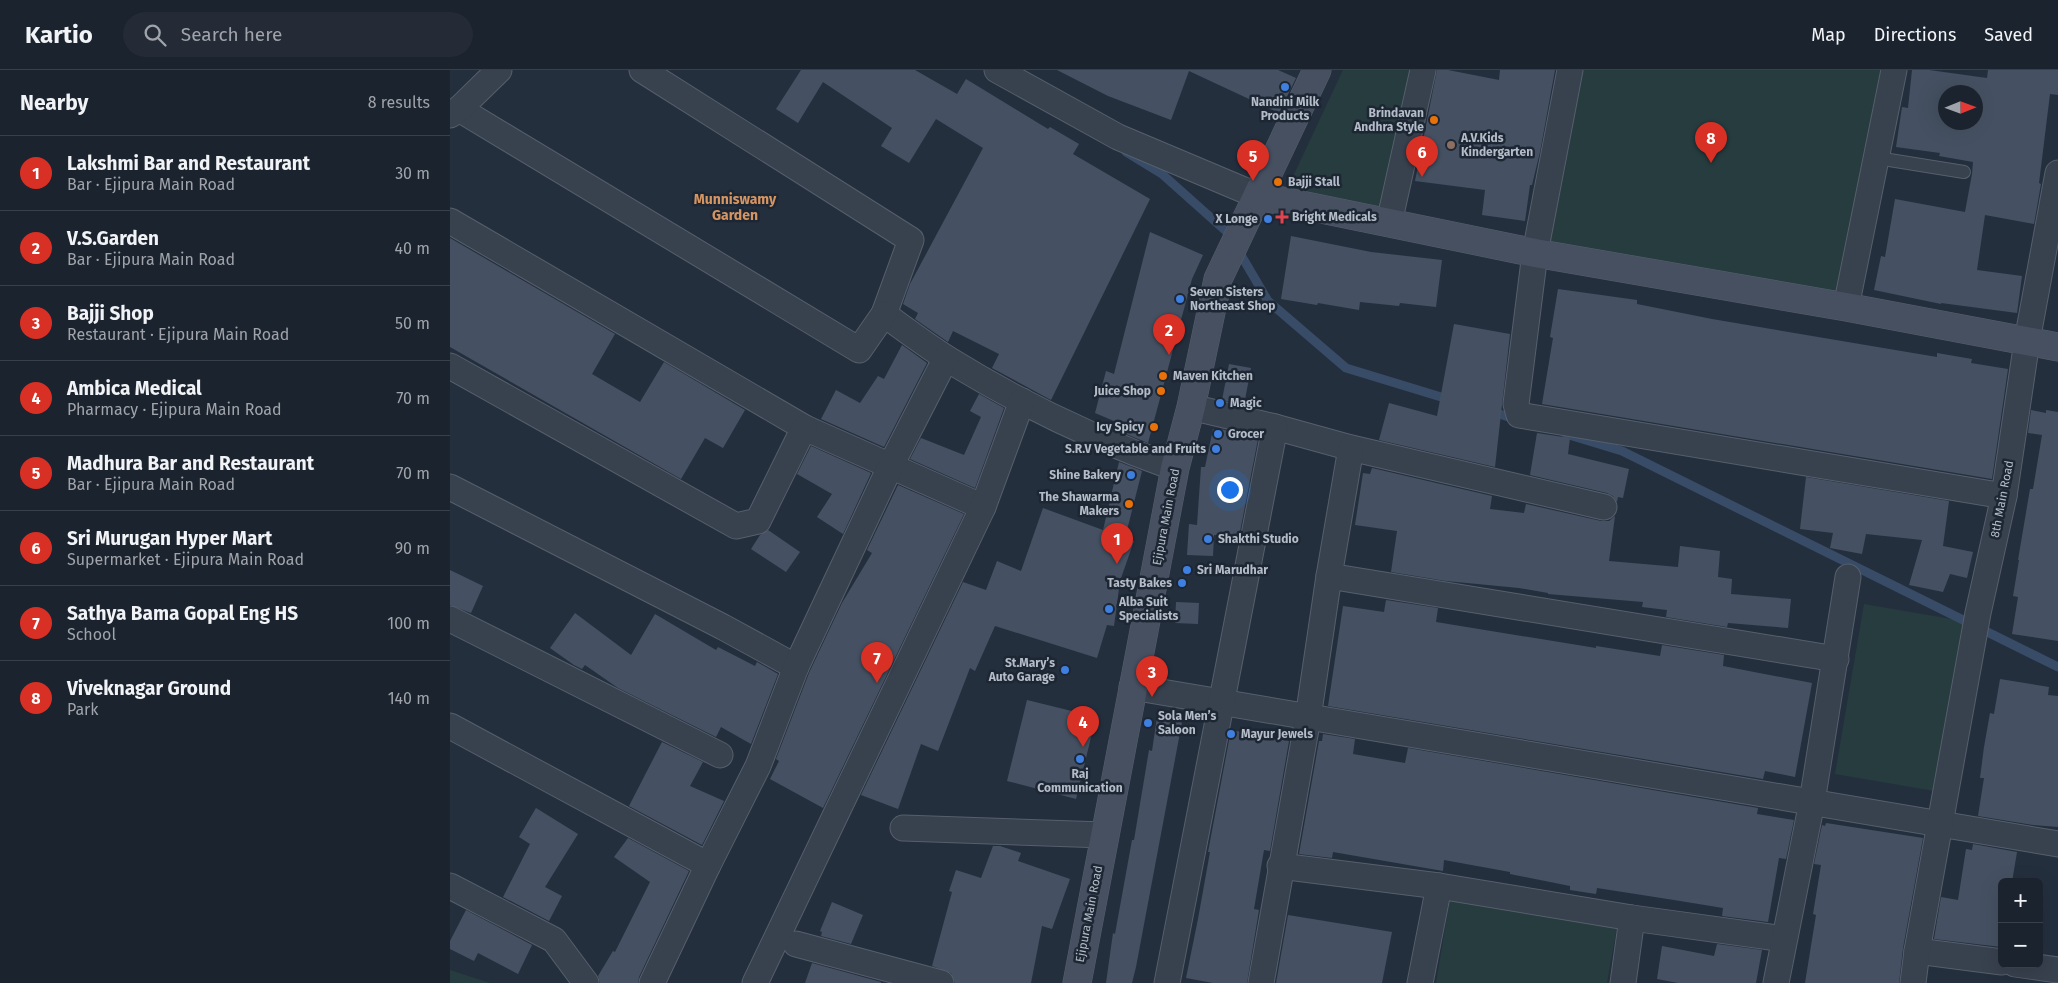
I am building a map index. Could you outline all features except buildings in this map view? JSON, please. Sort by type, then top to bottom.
[{"type":"street","points":[[496,71],[455,112],[859,350],[884,314],[911,240],[642,70]]},
{"type":"street","points":[[997,70],[1118,137],[1258,196],[1535,253],[1846,307],[2058,347]]},
{"type":"street","name":"Ejipura Main Road","points":[[1076,983],[1175,468],[1191,407],[1218,279],[1316,70]]},
{"type":"street","points":[[1389,223],[1423,70]]},
{"type":"street","points":[[1570,70],[1535,253],[1516,404],[1519,415],[2004,496]]},
{"type":"street","points":[[1846,307],[1894,70]]},
{"type":"street","name":"8th Main Road","points":[[1912,983],[1978,613],[2004,496],[2027,341],[2058,173]]},
{"type":"street","points":[[450,221],[805,428],[983,507]]},
{"type":"street","points":[[884,314],[946,358],[1022,401],[1126,450],[1175,468]]},
{"type":"street","points":[[652,983],[758,766],[796,667],[891,465],[946,358]]},
{"type":"street","points":[[450,366],[736,526],[758,521],[805,428]]},
{"type":"street","points":[[755,983],[983,507],[1022,401]]},
{"type":"street","points":[[1191,407],[1351,448],[1604,507]]},
{"type":"street","points":[[1167,983],[1275,427]]},
{"type":"street","points":[[1261,983],[1280,866],[1308,718],[1329,576],[1351,448]]},
{"type":"street","points":[[450,487],[724,627],[796,667]]},
{"type":"street","points":[[1329,576],[1836,659]]},
{"type":"street","points":[[1776,983],[1812,802],[1848,577]]},
{"type":"street","points":[[450,619],[720,755]]},
{"type":"street","points":[[1132,687],[2058,844]]},
{"type":"street","points":[[450,726],[708,865]]},
{"type":"street","points":[[903,828],[1104,836]]},
{"type":"street","points":[[1280,866],[1439,886],[1632,918],[1784,938]]},
{"type":"street","points":[[450,886],[554,940],[586,983]]},
{"type":"street","points":[[1420,983],[1439,886]]},
{"type":"street","points":[[1623,983],[1632,918]]},
{"type":"street","points":[[796,944],[941,983]]},
{"type":"street","points":[[1917,950],[1998,961]]},
{"type":"street","points":[[2043,968],[2058,970]]},
{"type":"lane","points":[[1877,158],[1964,172]]},
{"type":"green space","points":[[1343,70],[1411,70],[1381,209],[1288,187]]},
{"type":"green space","points":[[1573,70],[1882,70],[1841,294],[1543,249]]},
{"type":"green space","points":[[1864,604],[1963,621],[1934,791],[1835,774]]},
{"type":"green space","points":[[1450,898],[1617,927],[1607,983],[1436,983]]},
{"type":"green space","points":[[450,970],[490,983],[450,983]]},
{"type":"waterway","points":[[1126,152],[1162,174],[1227,232],[1231,239]]},
{"type":"waterway","points":[[1238,250],[1268,301],[1346,368],[1451,400]]},
{"type":"waterway","points":[[1490,411],[1518,420]]},
{"type":"waterway","points":[[1566,434],[1622,451],[2058,667]]},
{"type":"place","name":"Nandini Milk Products","points":[[1285,87]]},
{"type":"place","name":"Brindavan Andhra Style","points":[[1434,120]]},
{"type":"place","name":"A.V.Kids Kindergarten","points":[[1451,145]]},
{"type":"place","name":"Viveknagar Ground","points":[[1711,163]]},
{"type":"place","name":"Sri Murugan Hyper Mart","points":[[1422,177]]},
{"type":"place","name":"Madhura Bar and Restaurant","points":[[1253,181]]},
{"type":"place","name":"Bajji Stall","points":[[1278,182]]},
{"type":"place","name":"Bright Medicals","points":[[1282,217]]},
{"type":"place","name":"X Longe","points":[[1268,219]]},
{"type":"place","name":"Seven Sisters Northeast Shop","points":[[1180,299]]},
{"type":"place","name":"V.S.Garden","points":[[1169,355]]},
{"type":"place","name":"Maven Kitchen","points":[[1163,376]]},
{"type":"place","name":"Juice Shop","points":[[1161,391]]},
{"type":"place","name":"Magic","points":[[1220,403]]},
{"type":"place","name":"Icy Spicy","points":[[1154,427]]},
{"type":"place","name":"Grocer","points":[[1218,434]]},
{"type":"place","name":"S.R.V Vegetable and Fruits","points":[[1216,449]]},
{"type":"place","name":"Shine Bakery","points":[[1131,475]]},
{"type":"place","name":"The Shawarma Makers","points":[[1129,504]]},
{"type":"place","name":"Shakthi Studio","points":[[1208,539]]},
{"type":"place","name":"Lakshmi Bar and Restaurant","points":[[1117,564]]},
{"type":"place","name":"Sri Marudhar","points":[[1187,570]]},
{"type":"place","name":"Tasty Bakes","points":[[1182,583]]},
{"type":"place","name":"Alba Suit Specialists","points":[[1109,609]]},
{"type":"place","name":"St.Mary’s Auto Garage","points":[[1065,670]]},
{"type":"place","name":"Sathya Bama Gopal Eng HS","points":[[877,683]]},
{"type":"place","name":"Bajji Shop","points":[[1152,697]]},
{"type":"place","name":"Sola Men’s Saloon","points":[[1148,723]]},
{"type":"place","name":"Mayur Jewels","points":[[1231,734]]},
{"type":"place","name":"Ambica Medical","points":[[1083,747]]},
{"type":"place","name":"Raj Communication","points":[[1080,759]]},
{"type":"district","name":"Munniswamy Garden","points":[[735,208]]}]
